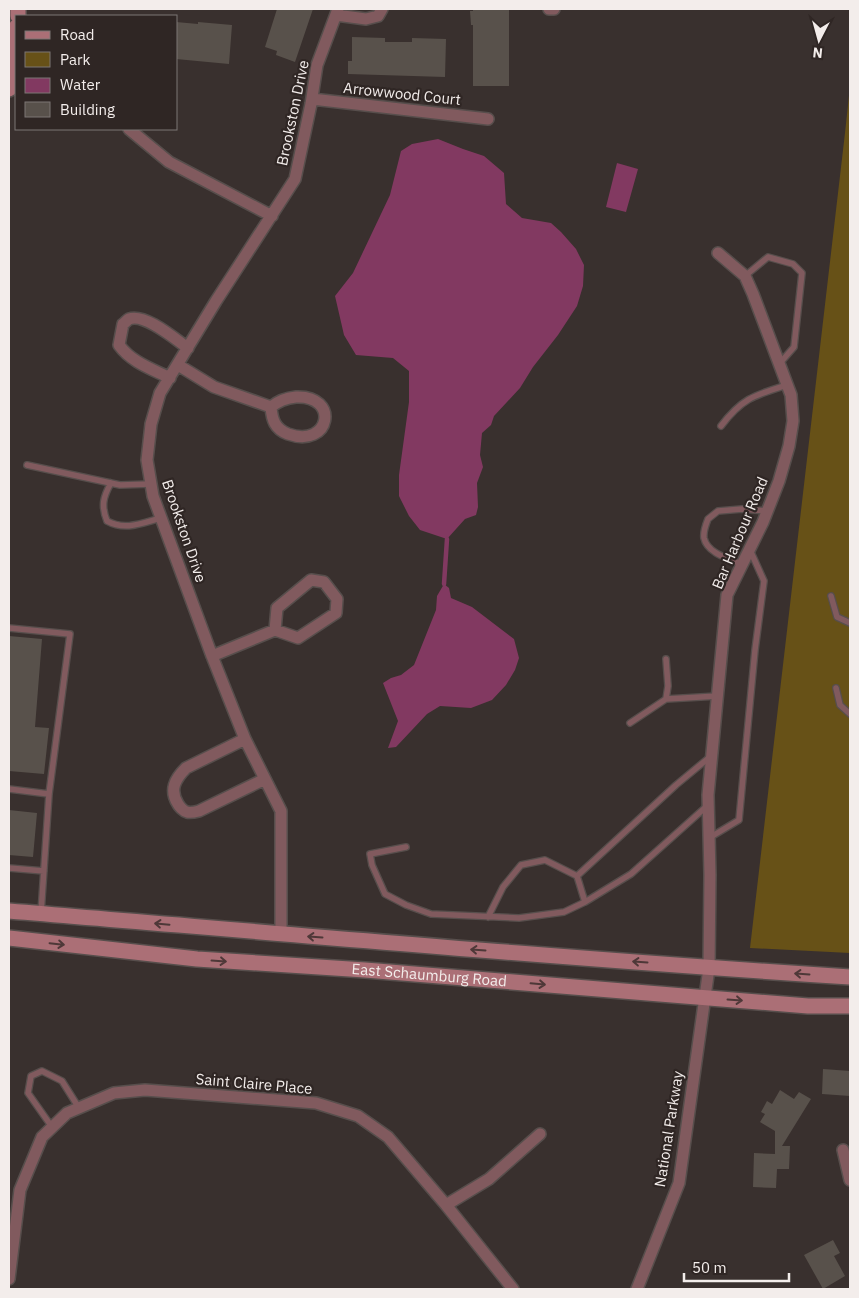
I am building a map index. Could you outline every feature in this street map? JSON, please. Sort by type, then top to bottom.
[{"type":"main road","points":[[9,89],[15,38]]},
{"type":"main road","name":"East Schaumburg Road","points":[[9,911],[709,968],[850,977]]},
{"type":"main road","name":"East Schaumburg Road","points":[[9,938],[197,959],[808,1006],[850,1006]]},
{"type":"street","points":[[337,12],[366,19],[378,16],[382,9]]},
{"type":"street","points":[[549,9],[554,9]]},
{"type":"street","name":"Brookston Drive","points":[[280,934],[281,811],[245,739],[212,656],[153,496],[147,460],[151,424],[160,394],[216,301],[295,179],[317,66],[337,12]]},
{"type":"street","name":"Arrowwood Court","points":[[312,99],[488,119]]},
{"type":"street","points":[[130,130],[169,162],[272,216]]},
{"type":"street","name":"Bar Harbour Road","points":[[709,968],[708,806],[711,756],[728,595],[779,481],[789,446],[793,422],[791,395],[788,385],[745,276],[718,253]]},
{"type":"street","points":[[170,378],[124,352],[118,345],[123,324],[130,319],[140,319],[157,326],[188,348]]},
{"type":"street","points":[[178,365],[214,387],[271,407]]},
{"type":"street","points":[[303,397],[314,400],[324,410],[323,425],[320,432],[309,436],[294,436],[285,433],[273,422],[271,407],[278,401],[290,398],[303,397]]},
{"type":"street","points":[[212,656],[276,630],[298,638],[336,614],[337,599],[324,582],[311,580],[277,608],[276,630]]},
{"type":"street","points":[[245,739],[186,768],[179,776],[173,788],[173,795],[179,806],[187,812],[199,812],[265,779]]},
{"type":"street","name":"National Parkway","points":[[637,1289],[678,1183],[709,968]]},
{"type":"street","name":"Saint Claire Place","points":[[52,1127],[67,1112],[114,1093],[145,1090],[316,1103],[358,1116],[388,1137],[446,1204],[513,1289]]},
{"type":"street","points":[[9,1279],[20,1190],[42,1137],[52,1127]]},
{"type":"street","points":[[446,1204],[488,1179],[540,1134]]},
{"type":"street","points":[[843,1150],[850,1180]]},
{"type":"lane","points":[[745,276],[768,258],[793,264],[802,273],[794,347],[780,363]]},
{"type":"lane","points":[[721,426],[732,412],[754,395],[788,385]]},
{"type":"lane","points":[[27,465],[120,485],[151,484]]},
{"type":"lane","points":[[111,483],[104,496],[102,506],[107,521],[115,526],[124,527],[161,518]]},
{"type":"lane","points":[[741,564],[720,555],[707,546],[703,536],[708,518],[718,511],[742,509],[767,511]]},
{"type":"lane","points":[[709,838],[739,820],[754,650],[764,581],[750,548]]},
{"type":"lane","points":[[831,596],[837,616],[850,623]]},
{"type":"lane","points":[[9,628],[70,634],[49,794],[41,913]]},
{"type":"lane","points":[[666,659],[668,686],[666,699]]},
{"type":"lane","points":[[836,688],[840,705],[850,714]]},
{"type":"lane","points":[[630,723],[666,699],[718,696]]},
{"type":"lane","points":[[577,876],[676,784],[711,756]]},
{"type":"lane","points":[[9,789],[49,794]]},
{"type":"lane","points":[[406,847],[370,854],[372,865],[385,894],[406,905],[431,914],[488,917],[519,918],[564,912],[586,902],[631,874],[708,806]]},
{"type":"lane","points":[[488,917],[503,887],[521,865],[545,860],[577,876],[586,902]]},
{"type":"lane","points":[[9,868],[44,871]]},
{"type":"lane","points":[[52,1127],[28,1093],[32,1076],[42,1071],[62,1081],[79,1108]]},
{"type":"green space","points":[[850,86],[850,953],[750,948],[845,133]]},
{"type":"water","points":[[438,139],[484,156],[504,173],[506,204],[522,218],[551,223],[576,249],[584,265],[583,286],[577,306],[520,388],[494,416],[491,425],[482,433],[480,455],[483,467],[477,483],[478,507],[476,515],[465,519],[447,539],[420,530],[409,516],[399,496],[399,475],[409,402],[409,371],[393,358],[356,355],[344,335],[335,296],[353,273],[390,195],[401,151],[412,144]]},
{"type":"water","points":[[617,163],[638,169],[626,212],[606,207]]},
{"type":"water","points":[[444,584],[449,588],[451,598],[472,607],[514,639],[519,658],[515,670],[506,685],[492,700],[471,708],[440,706],[427,714],[396,747],[388,748],[398,721],[383,683],[401,675],[414,665],[436,610],[437,596]]},
{"type":"building","points":[[277,9],[313,9],[295,62],[276,55],[277,51],[265,47]]},
{"type":"building","points":[[473,9],[509,9],[509,86],[473,86],[473,25],[471,25],[470,11],[473,11]]},
{"type":"building","points":[[178,22],[232,25],[229,64],[178,59]]},
{"type":"building","points":[[352,37],[385,38],[385,42],[412,42],[412,38],[446,39],[445,77],[348,74],[348,61],[352,61]]},
{"type":"building","points":[[9,636],[42,639],[35,727],[49,728],[44,774],[9,771]]},
{"type":"building","points":[[9,810],[37,813],[33,857],[9,855]]},
{"type":"building","points":[[823,1069],[850,1071],[850,1096],[822,1094]]},
{"type":"building","points":[[780,1090],[794,1099],[799,1092],[811,1099],[782,1146],[790,1146],[789,1169],[777,1169],[776,1188],[753,1187],[754,1153],[775,1154],[775,1131],[760,1122],[765,1114],[761,1112],[767,1101],[772,1104]]},
{"type":"building","points":[[833,1240],[840,1253],[834,1256],[845,1276],[823,1289],[804,1255]]},
{"type":"waterway","points":[[444,584],[447,539]]}]
